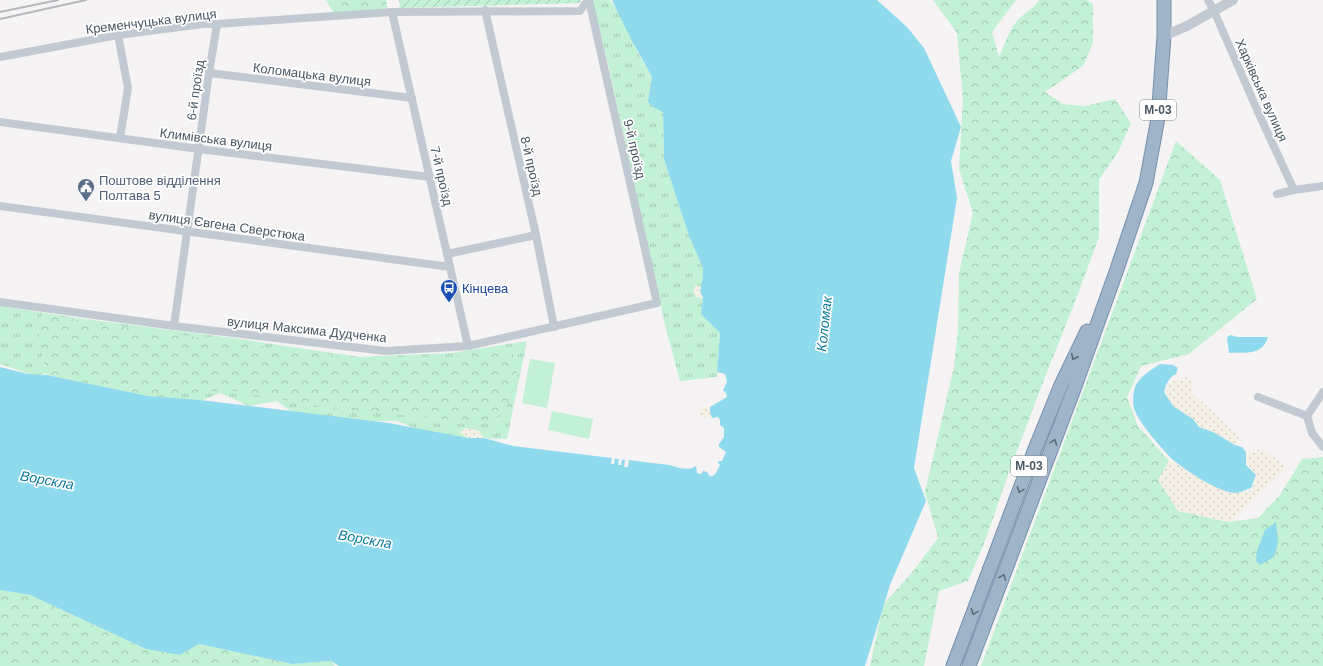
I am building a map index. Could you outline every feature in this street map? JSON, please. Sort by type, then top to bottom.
[{"type":"highway","name":"М-03","points":[[969,666],[1071,396],[1116,272],[1146,183],[1158,118],[1164,36],[1164,0]]},
{"type":"highway","name":"М-03","points":[[953,666],[1032,456],[1061,385],[1116,272]]},
{"type":"street","name":"Кременчуцька вулиця","points":[[0,57],[118,35],[203,24],[392,12],[485,10],[580,11],[589,0]]},
{"type":"street","name":"9-й проїзд","points":[[589,0],[657,303]]},
{"type":"street","name":"Харківська вулиця","points":[[1208,0],[1294,190]]},
{"type":"street","points":[[1164,36],[1187,26],[1233,0]]},
{"type":"street","name":"8-й проїзд","points":[[485,10],[536,235],[554,327]]},
{"type":"street","name":"7-й проїзд","points":[[392,12],[468,346]]},
{"type":"street","name":"6-й проїзд","points":[[174,326],[217,24]]},
{"type":"street","points":[[118,35],[128,88],[120,138]]},
{"type":"street","name":"Коломацька вулиця","points":[[209,73],[412,98]]},
{"type":"street","name":"Климівська вулиця","points":[[0,122],[199,149],[430,177]]},
{"type":"street","points":[[1277,194],[1323,186]]},
{"type":"street","name":"вулиця Євгена Сверстюка","points":[[0,206],[450,267]]},
{"type":"street","points":[[447,254],[536,235]]},
{"type":"street","name":"вулиця Максима Дудченка","points":[[0,302],[174,326],[384,352],[468,346],[657,303]]},
{"type":"street","points":[[1307,416],[1323,392]]},
{"type":"street","points":[[1258,397],[1307,416]]},
{"type":"street","points":[[1307,416],[1312,433],[1323,447]]},
{"type":"green space","points":[[326,0],[386,0],[387,8],[370,11],[334,13]]},
{"type":"green space","points":[[399,0],[580,0],[582,3],[400,8]]},
{"type":"green space","points":[[592,0],[610,0],[625,20],[638,53],[652,77],[648,102],[653,107],[663,111],[664,159],[689,236],[703,268],[701,291],[703,298],[701,314],[720,333],[717,377],[680,381],[665,325],[608,64]]},
{"type":"green space","points":[[933,0],[1016,0],[992,32],[999,57],[1010,32],[1016,23],[1039,0],[1087,0],[1093,4],[1093,43],[1083,66],[1045,92],[1063,104],[1085,106],[1115,99],[1131,123],[1118,152],[1099,180],[1099,237],[1013,461],[985,541],[968,581],[939,591],[924,666],[870,666],[883,605],[914,570],[938,538],[925,492],[954,367],[958,330],[959,273],[973,213],[959,169],[963,100],[957,33]]},
{"type":"green space","points":[[1176,141],[1220,180],[1257,299],[1189,354],[1141,366],[1127,397],[1138,426],[1169,461],[1159,481],[1179,511],[1228,522],[1258,518],[1280,495],[1302,459],[1323,457],[1323,666],[981,666]]},
{"type":"green space","points":[[0,306],[360,357],[452,353],[527,341],[507,439],[468,438],[432,435],[397,421],[351,421],[294,414],[277,401],[249,406],[220,393],[203,400],[185,400],[148,396],[47,373],[35,376],[0,364]]},
{"type":"green space","points":[[42,313],[91,323],[369,360],[452,357],[498,350],[508,350],[518,360],[516,382],[504,413],[484,423],[331,408],[229,390],[148,396],[47,375],[39,336]]},
{"type":"green space","points":[[530,359],[555,363],[547,408],[522,403]]},
{"type":"green space","points":[[552,411],[593,419],[589,439],[548,430]]},
{"type":"green space","points":[[0,590],[30,595],[146,649],[180,655],[199,644],[292,664],[331,661],[335,666],[0,666]]},
{"type":"sand","points":[[696,285],[702,287],[701,291],[703,298],[696,297],[693,291]]},
{"type":"sand","points":[[1188,376],[1193,383],[1192,393],[1238,434],[1239,437],[1235,445],[1213,432],[1199,427],[1193,419],[1173,406],[1165,392],[1172,381]]},
{"type":"sand","points":[[710,407],[712,418],[707,417],[703,419],[699,415],[701,408]]},
{"type":"sand","points":[[465,428],[478,430],[484,438],[468,438],[460,433]]},
{"type":"sand","points":[[1262,449],[1286,465],[1280,475],[1231,522],[1178,511],[1158,480],[1169,461],[1188,469],[1206,483],[1232,493],[1252,490],[1256,475],[1246,461],[1249,452]]},
{"type":"water","points":[[612,0],[877,0],[907,27],[924,48],[961,127],[951,161],[957,198],[914,468],[926,501],[890,585],[865,666],[339,666],[331,661],[292,664],[199,644],[180,655],[146,649],[30,595],[0,590],[0,367],[28,374],[47,375],[148,396],[200,400],[389,423],[468,438],[484,438],[513,446],[669,465],[690,469],[696,466],[697,473],[701,474],[703,471],[707,472],[710,476],[713,476],[720,465],[718,463],[719,461],[722,461],[726,452],[719,447],[719,444],[724,437],[724,428],[720,425],[720,420],[718,417],[712,418],[710,412],[710,407],[727,397],[723,390],[727,382],[725,374],[717,372],[720,333],[701,314],[703,298],[700,291],[703,268],[689,236],[664,159],[663,112],[653,107],[648,102],[652,77]]},
{"type":"water","points":[[1231,335],[1237,337],[1268,337],[1262,347],[1258,350],[1247,353],[1229,353],[1227,337]]},
{"type":"water","points":[[1160,364],[1173,365],[1178,368],[1176,374],[1168,381],[1164,392],[1173,406],[1193,419],[1199,427],[1213,432],[1235,445],[1242,447],[1246,452],[1246,465],[1256,475],[1251,488],[1238,493],[1229,492],[1202,480],[1172,459],[1146,429],[1133,406],[1134,390],[1137,383],[1143,376]]},
{"type":"water","points":[[1276,522],[1278,543],[1274,557],[1260,565],[1256,561],[1257,551],[1265,530]]},
{"type":"pier","points":[[616,456],[629,458],[628,467],[624,467],[625,460],[622,459],[621,465],[618,465],[619,459],[615,458],[614,464],[611,464],[612,457]]},
{"type":"railway","points":[[0,12],[58,0]]},
{"type":"railway","points":[[0,19],[86,0]]},
{"type":"place","name":"Поштове відділення Полтава 5","points":[[86,202]]},
{"type":"place","name":"Кінцева","points":[[449,303]]},
{"type":"water label","name":"Коломак","points":[[824,324]]},
{"type":"water label","name":"Ворскла","points":[[47,480]]},
{"type":"water label","name":"Ворскла","points":[[365,539]]}]
